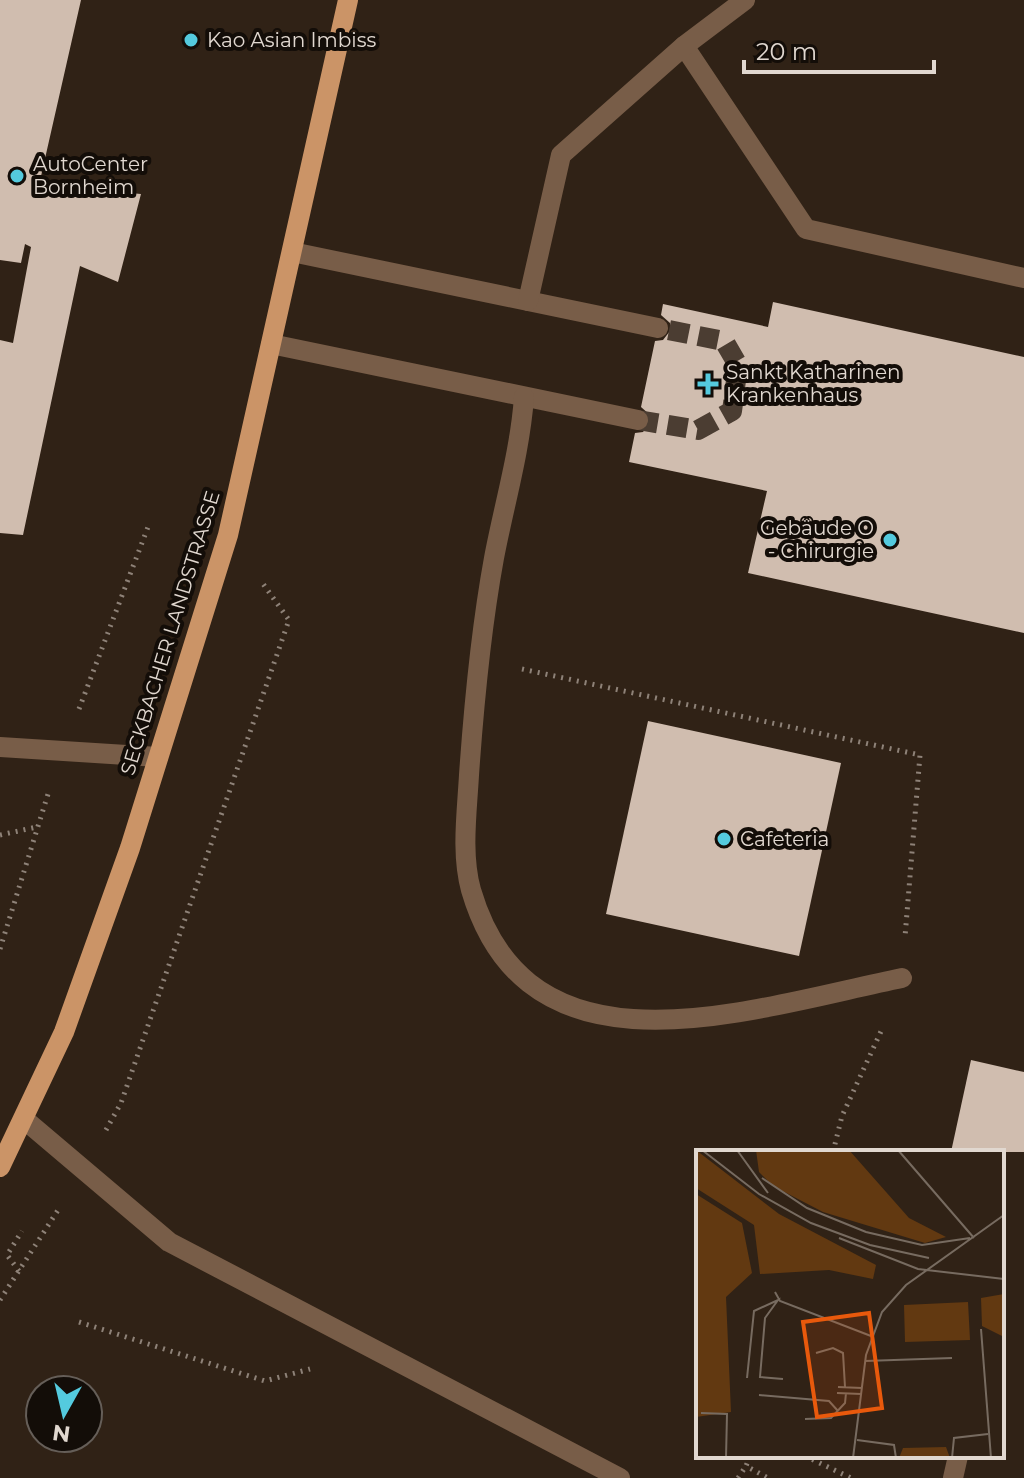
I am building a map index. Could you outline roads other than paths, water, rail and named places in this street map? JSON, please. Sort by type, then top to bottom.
[{"type":"main road","name":"SECKBACHER LANDSTRASSE","points":[[0,1167],[25,1120],[64,1032],[158,757],[228,535],[348,0]]},
{"type":"lane","points":[[528,301],[561,155],[684,46],[745,0]]},
{"type":"lane","points":[[684,46],[806,229],[1024,278]]},
{"type":"lane","points":[[292,252],[658,328]]},
{"type":"lane","points":[[271,344],[638,420]]},
{"type":"lane","points":[[524,397],[494,561],[465,827],[470,886],[485,929],[513,968],[547,999],[581,1010],[632,1019],[694,1019],[902,978]]},
{"type":"lane","points":[[0,747],[158,757]]},
{"type":"lane","points":[[25,1120],[169,1242],[620,1478]]},
{"type":"lane","points":[[953,1478],[958,1458]]},
{"type":"tunnel","points":[[638,420],[698,430],[732,411],[738,365],[724,341],[658,328]]},
{"type":"place","name":"Kao Asian Imbiss","points":[[191,40]]},
{"type":"place","name":"AutoCenter Bornheim","points":[[17,176]]},
{"type":"place","name":"Sankt Katharinen Krankenhaus","points":[[708,384]]},
{"type":"place","name":"Gebäude O - Chirurgie","points":[[890,540]]},
{"type":"place","name":"Cafeteria","points":[[724,839]]}]
